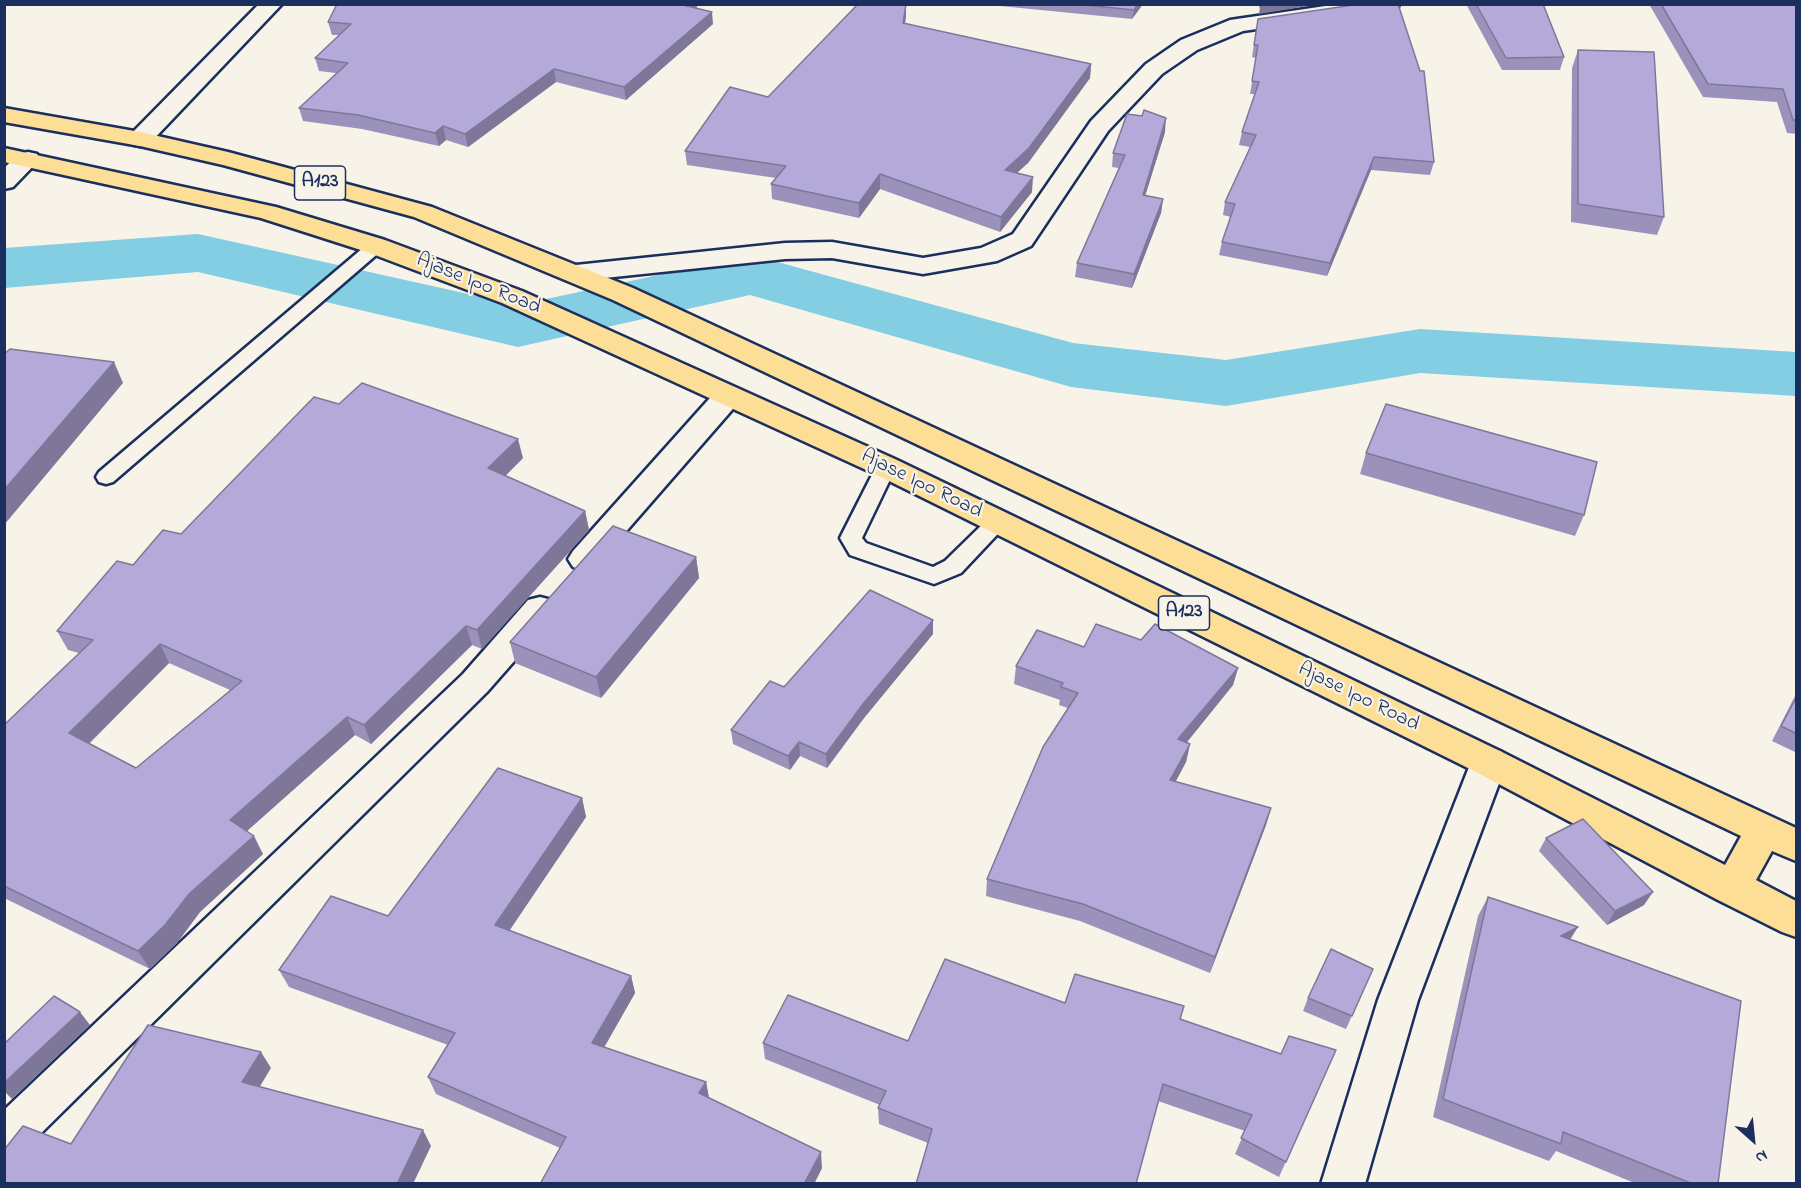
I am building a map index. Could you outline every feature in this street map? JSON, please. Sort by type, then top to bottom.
[{"type":"highway","name":"A123","points":[[4,116],[140,139],[238,162],[423,212],[576,273],[1780,837]]},
{"type":"highway","name":"Ajase Ipo Road","points":[[16,157],[267,212],[369,251],[461,276],[512,297],[886,467],[1489,762],[1797,920]]},
{"type":"highway","points":[[1732,888],[1780,837]]},
{"type":"street","points":[[140,139],[272,4]]},
{"type":"street","points":[[576,273],[785,250],[832,250],[923,266],[988,255],[1022,240],[1099,126],[1154,69],[1189,45],[1238,25],[1389,4]]},
{"type":"street","points":[[4,182],[16,157]]},
{"type":"street","points":[[4,1140],[475,683],[728,396]]},
{"type":"street","points":[[1342,1184],[1398,1000],[1489,762]]},
{"type":"lane","points":[[106,477],[369,251]]},
{"type":"lane","points":[[886,467],[851,538],[858,549],[934,576],[953,567],[998,522]]},
{"type":"building","points":[[337,4],[684,4],[712,12],[624,87],[554,69],[465,134],[443,126],[435,133],[358,115],[299,108],[348,63],[315,58],[351,24],[328,22]]},
{"type":"building","points":[[858,4],[906,4],[903,23],[1091,64],[1029,148],[1005,170],[1033,177],[1001,217],[880,174],[859,203],[771,184],[786,166],[685,151],[730,87],[768,97]]},
{"type":"building","points":[[1075,4],[1138,4],[1134,10]]},
{"type":"building","points":[[1360,4],[1398,4],[1420,71],[1424,71],[1434,162],[1374,157],[1330,263],[1222,242],[1235,204],[1225,202],[1256,135],[1242,132],[1259,82],[1252,81],[1258,45],[1254,45],[1258,19]]},
{"type":"building","points":[[1476,4],[1543,4],[1564,57],[1506,58]]},
{"type":"building","points":[[1661,4],[1797,4],[1797,120],[1793,120],[1783,89],[1708,84]]},
{"type":"building","points":[[1578,50],[1654,52],[1664,217],[1578,204]]},
{"type":"building","points":[[1144,110],[1166,118],[1143,195],[1163,199],[1134,274],[1077,263],[1125,155],[1113,153],[1127,114],[1142,116]]},
{"type":"building","points":[[10,349],[114,362],[4,490],[4,354]]},
{"type":"building","points":[[362,383],[518,439],[488,468],[585,511],[477,630],[466,626],[364,725],[347,717],[230,820],[254,836],[189,894],[165,925],[138,951],[4,886],[4,725],[93,640],[57,631],[117,561],[133,565],[163,530],[181,534],[314,397],[339,404]],"holes":[[[160,644],[242,681],[136,768],[69,733]]]},
{"type":"building","points":[[1386,404],[1597,462],[1584,515],[1366,453]]},
{"type":"building","points":[[613,526],[696,557],[596,677],[510,642]]},
{"type":"building","points":[[870,590],[933,620],[863,704],[826,754],[799,742],[788,756],[731,730],[770,681],[784,687]]},
{"type":"building","points":[[1096,624],[1141,640],[1155,624],[1238,668],[1178,739],[1190,744],[1170,780],[1271,808],[1215,957],[1083,904],[987,879],[1043,747],[1078,693],[1061,687],[1063,683],[1016,666],[1037,630],[1084,647]]},
{"type":"building","points":[[1797,696],[1797,734],[1781,726]]},
{"type":"building","points":[[498,768],[582,798],[495,925],[631,976],[592,1043],[706,1082],[699,1093],[821,1152],[804,1184],[540,1184],[566,1137],[428,1077],[455,1033],[279,970],[331,896],[388,916]]},
{"type":"building","points":[[1583,819],[1653,892],[1615,911],[1546,838]]},
{"type":"building","points":[[1488,897],[1578,927],[1561,936],[1741,1001],[1718,1184],[1693,1184],[1563,1132],[1561,1144],[1443,1099]]},
{"type":"building","points":[[1331,949],[1373,969],[1352,1016],[1308,998]]},
{"type":"building","points":[[945,959],[1065,1003],[1075,974],[1184,1006],[1180,1019],[1281,1054],[1289,1036],[1336,1050],[1286,1162],[1241,1138],[1252,1115],[1163,1084],[1136,1184],[916,1184],[932,1129],[878,1108],[886,1091],[763,1043],[788,995],[908,1041]]},
{"type":"building","points":[[54,996],[80,1012],[4,1083],[4,1044]]},
{"type":"building","points":[[148,1025],[261,1052],[242,1082],[423,1130],[397,1184],[4,1184],[4,1150],[23,1126],[71,1144]]},
{"type":"waterway","points":[[4,268],[198,253],[518,326],[752,275],[1071,365],[1226,383],[1420,351],[1796,374]]}]
